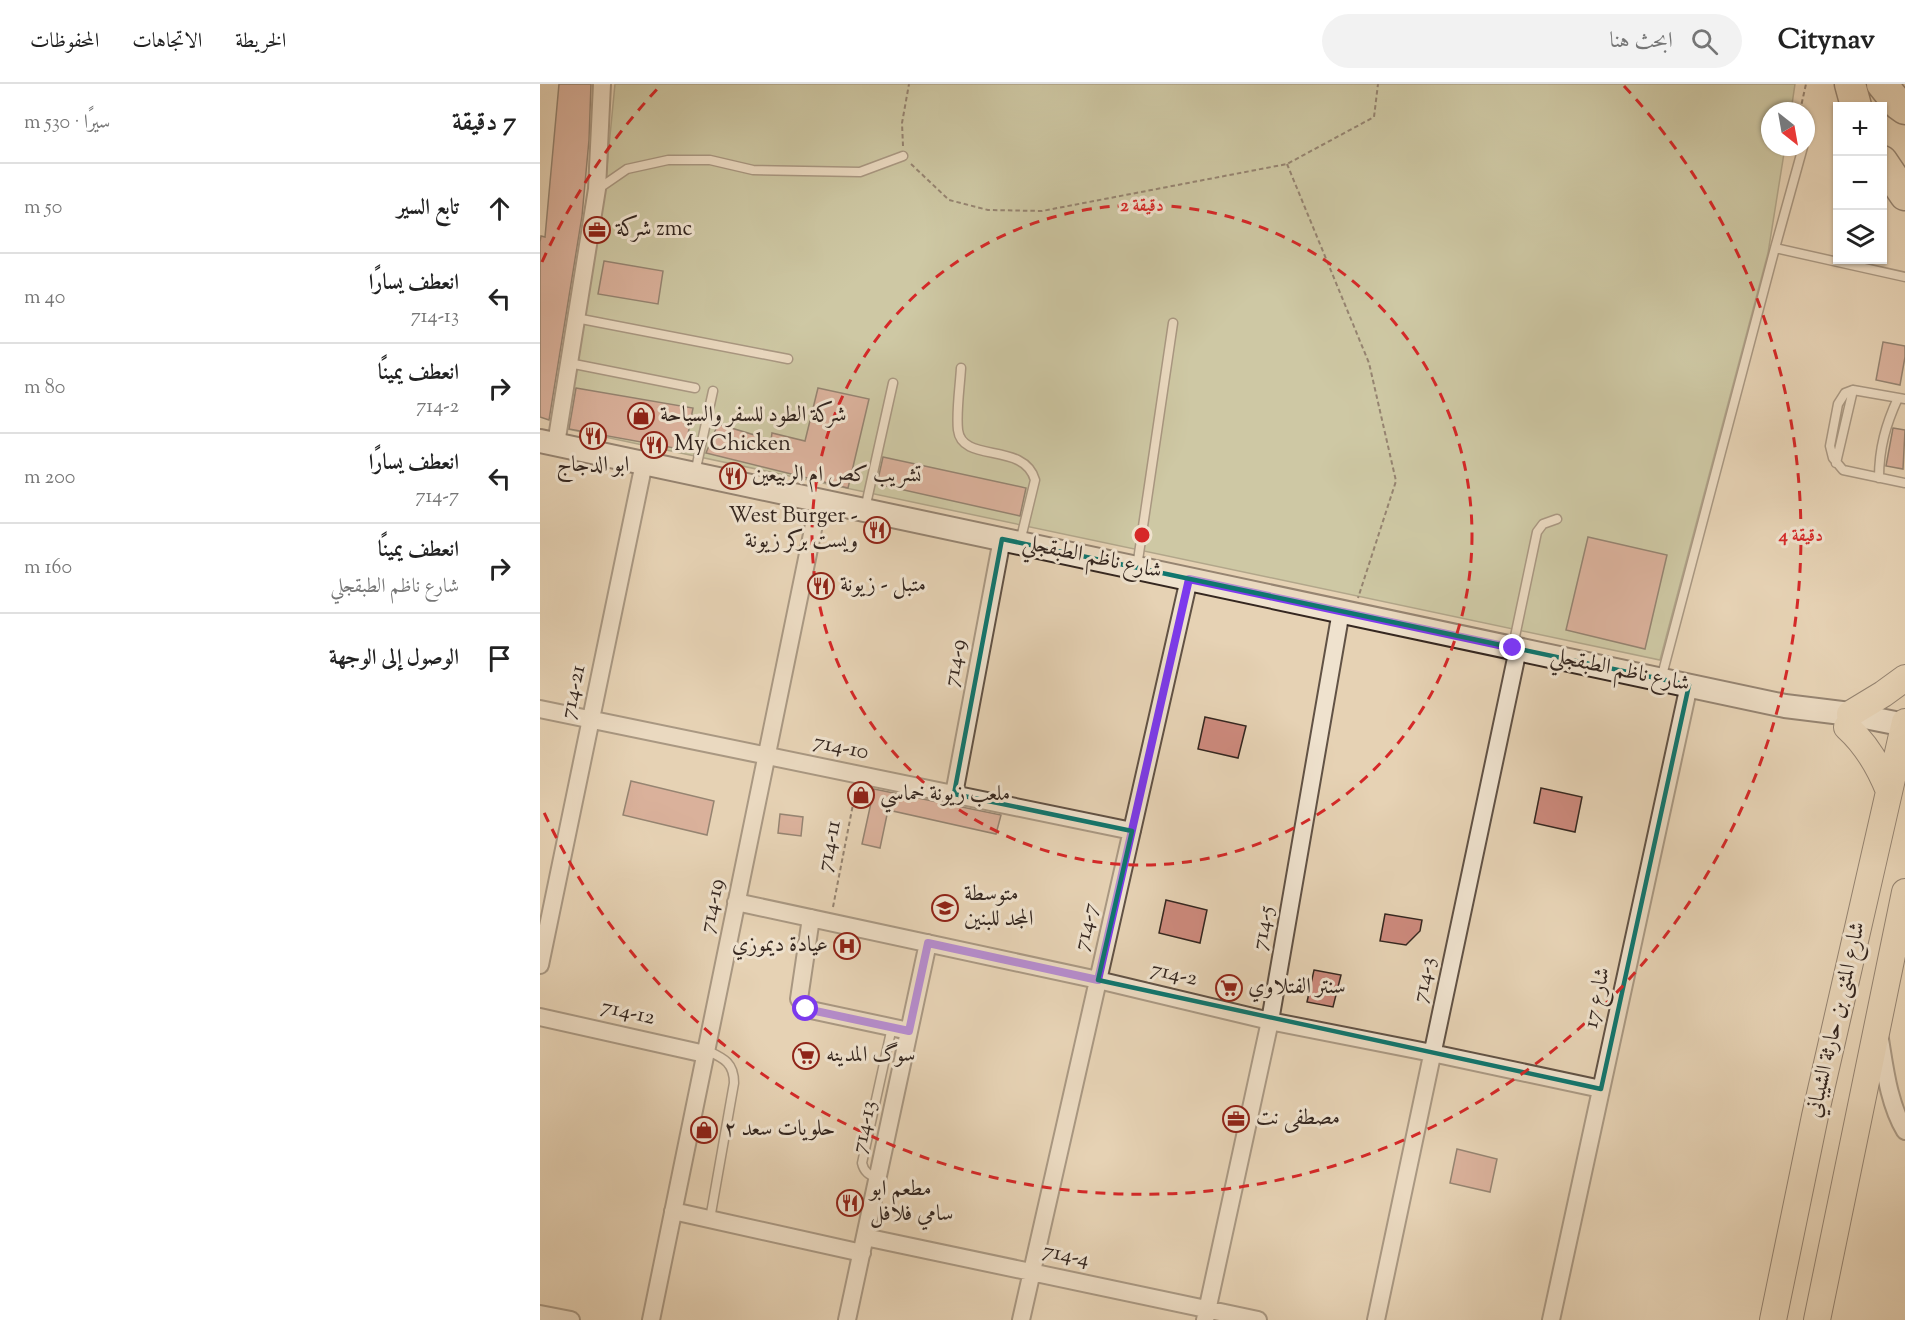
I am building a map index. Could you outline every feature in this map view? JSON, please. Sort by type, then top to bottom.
[{"type":"highway","points":[[1850,84],[1855,102]]},
{"type":"highway","points":[[1882,84],[1905,109]]},
{"type":"highway","points":[[1887,169],[1905,195]]},
{"type":"main road","name":"شارع ناظم الطبقجلي","points":[[548,442],[1689,685],[1848,721],[1904,731]]},
{"type":"main road","points":[[1889,791],[1872,756],[1848,721],[1905,678]]},
{"type":"main road","name":"شارع المثنى بن حارثة الشيباني","points":[[1773,1320],[1815,1116],[1904,731]]},
{"type":"main road","name":"شارع المثنى بن حارثة الشيباني","points":[[1817,1320],[1905,892]]},
{"type":"street","points":[[548,442],[569,363],[597,189],[602,84]]},
{"type":"street","name":"714-21","points":[[540,965],[644,463]]},
{"type":"street","name":"714-19","points":[[651,1320],[819,500]]},
{"type":"street","name":"714-9","points":[[954,794],[1011,541]]},
{"type":"street","name":"714-7","points":[[1021,1320],[1189,579]]},
{"type":"street","name":"714-5","points":[[1207,1315],[1270,1021],[1347,612]]},
{"type":"street","name":"714-3","points":[[1376,1320],[1515,648]]},
{"type":"street","name":"شارع 17","points":[[1551,1320],[1689,685]]},
{"type":"street","name":"714-10","points":[[540,709],[1132,831]]},
{"type":"street","name":"714-2","points":[[736,902],[1098,980],[1270,1021],[1601,1089]]},
{"type":"street","points":[[811,918],[799,999],[802,1005],[806,1009],[909,1031]]},
{"type":"street","name":"714-13","points":[[847,1320],[928,943]]},
{"type":"street","name":"714-12","points":[[540,1017],[706,1052]]},
{"type":"street","points":[[1878,1025],[1887,1079],[1905,1131]]},
{"type":"street","name":"714-4","points":[[673,1211],[1032,1272],[1207,1315],[1258,1320]]},
{"type":"street","points":[[540,1314],[571,1320]]},
{"type":"lane","points":[[597,189],[627,169],[668,160],[710,160],[753,170],[860,172],[903,156]]},
{"type":"lane","points":[[1661,679],[1801,156]]},
{"type":"lane","points":[[1775,248],[1905,277]]},
{"type":"lane","points":[[576,318],[788,359]]},
{"type":"lane","points":[[1137,568],[1173,323]]},
{"type":"lane","points":[[569,363],[695,388]]},
{"type":"lane","points":[[961,368],[958,432],[963,441],[973,448],[1011,456],[1024,462],[1035,480],[1011,541]]},
{"type":"lane","points":[[864,510],[893,383]]},
{"type":"lane","points":[[1879,478],[1881,445],[1888,422],[1902,399],[1853,390],[1845,393],[1838,404],[1830,446],[1836,463],[1844,470],[1879,478],[1905,483]]},
{"type":"lane","points":[[695,474],[713,391]]},
{"type":"lane","points":[[1515,648],[1537,532],[1543,524],[1557,519]]},
{"type":"lane","points":[[877,1178],[869,1176],[862,1163],[892,1027]]},
{"type":"lane","points":[[706,1052],[724,1058],[734,1074],[710,1219]]},
{"type":"path","points":[[909,84],[902,123],[903,156],[949,200],[988,210],[1042,211],[1287,164],[1374,117],[1378,84]]},
{"type":"path","points":[[1802,102],[1806,84]]},
{"type":"path","points":[[1287,164],[1369,363],[1396,481],[1347,612]]},
{"type":"path","name":"714-11","points":[[831,922],[859,775]]},
{"type":"highlighted area","points":[[1002,539],[1689,685],[1601,1089],[1098,980],[1132,831],[954,794]]},
{"type":"green space","points":[[615,84],[1795,84],[1792,102],[1761,102],[1761,156],[1784,156],[1768,253],[1660,660],[567,429],[604,198]]},
{"type":"building","points":[[559,84],[591,84],[589,140],[582,216],[549,420],[540,417],[540,242],[541,236],[545,237]]},
{"type":"building","points":[[604,261],[663,271],[658,304],[598,294]]},
{"type":"building","points":[[1883,342],[1905,346],[1900,385],[1876,380]]},
{"type":"building","points":[[576,388],[693,408],[685,450],[569,429]]},
{"type":"building","points":[[818,388],[869,399],[848,488],[706,453],[718,424],[771,440],[772,433],[805,441]]},
{"type":"building","points":[[1893,428],[1905,430],[1903,469],[1886,466]]},
{"type":"building","points":[[883,457],[1026,488],[1020,516],[877,484]]},
{"type":"building","points":[[1588,537],[1667,555],[1645,649],[1566,630]]},
{"type":"building","points":[[1205,717],[1246,726],[1238,758],[1198,749]]},
{"type":"building","points":[[631,781],[714,801],[707,835],[623,815]]},
{"type":"building","points":[[1541,788],[1582,797],[1575,832],[1534,823]]},
{"type":"building","points":[[874,789],[1001,815],[996,834],[888,810],[880,848],[862,844]]},
{"type":"building","points":[[780,814],[803,817],[801,836],[778,833]]},
{"type":"building","points":[[1166,900],[1207,910],[1200,943],[1159,933]]},
{"type":"building","points":[[1385,914],[1422,920],[1420,931],[1406,945],[1380,941]]},
{"type":"building","points":[[1314,970],[1341,975],[1333,1007],[1307,1002]]},
{"type":"building","points":[[1457,1149],[1497,1159],[1490,1192],[1450,1183]]},
{"type":"place","name":"شركة zmc","points":[[597,230]]},
{"type":"place","name":"شركة الطود للسفر والسياحة","points":[[641,416]]},
{"type":"place","name":"ابو الدجاج","points":[[593,436]]},
{"type":"place","name":"My Chicken","points":[[654,445]]},
{"type":"place","name":"تشريب كص ام الربيعين","points":[[733,476]]},
{"type":"place","name":"West Burger - ويست بركر زيونة","points":[[877,530]]},
{"type":"place","name":"متبل - زيونة","points":[[821,586]]},
{"type":"place","name":"ملعب زيونة خماسي","points":[[861,795]]},
{"type":"place","name":"متوسطة المجد للبنين","points":[[945,908]]},
{"type":"place","name":"عيادة ديموزي","points":[[847,946]]},
{"type":"place","name":"سنتر الفتلاوي","points":[[1229,988]]},
{"type":"place","name":"سوگ المدينه","points":[[806,1056]]},
{"type":"place","name":"مصطفى نت","points":[[1236,1119]]},
{"type":"place","name":"حلويات سعد ٢","points":[[704,1130]]},
{"type":"place","name":"مطعم ابو سامي فلافل","points":[[850,1203]]},
{"type":"route","points":[[806,1009],[909,1031],[928,943],[1098,980],[1189,579],[1513,648]]}]
